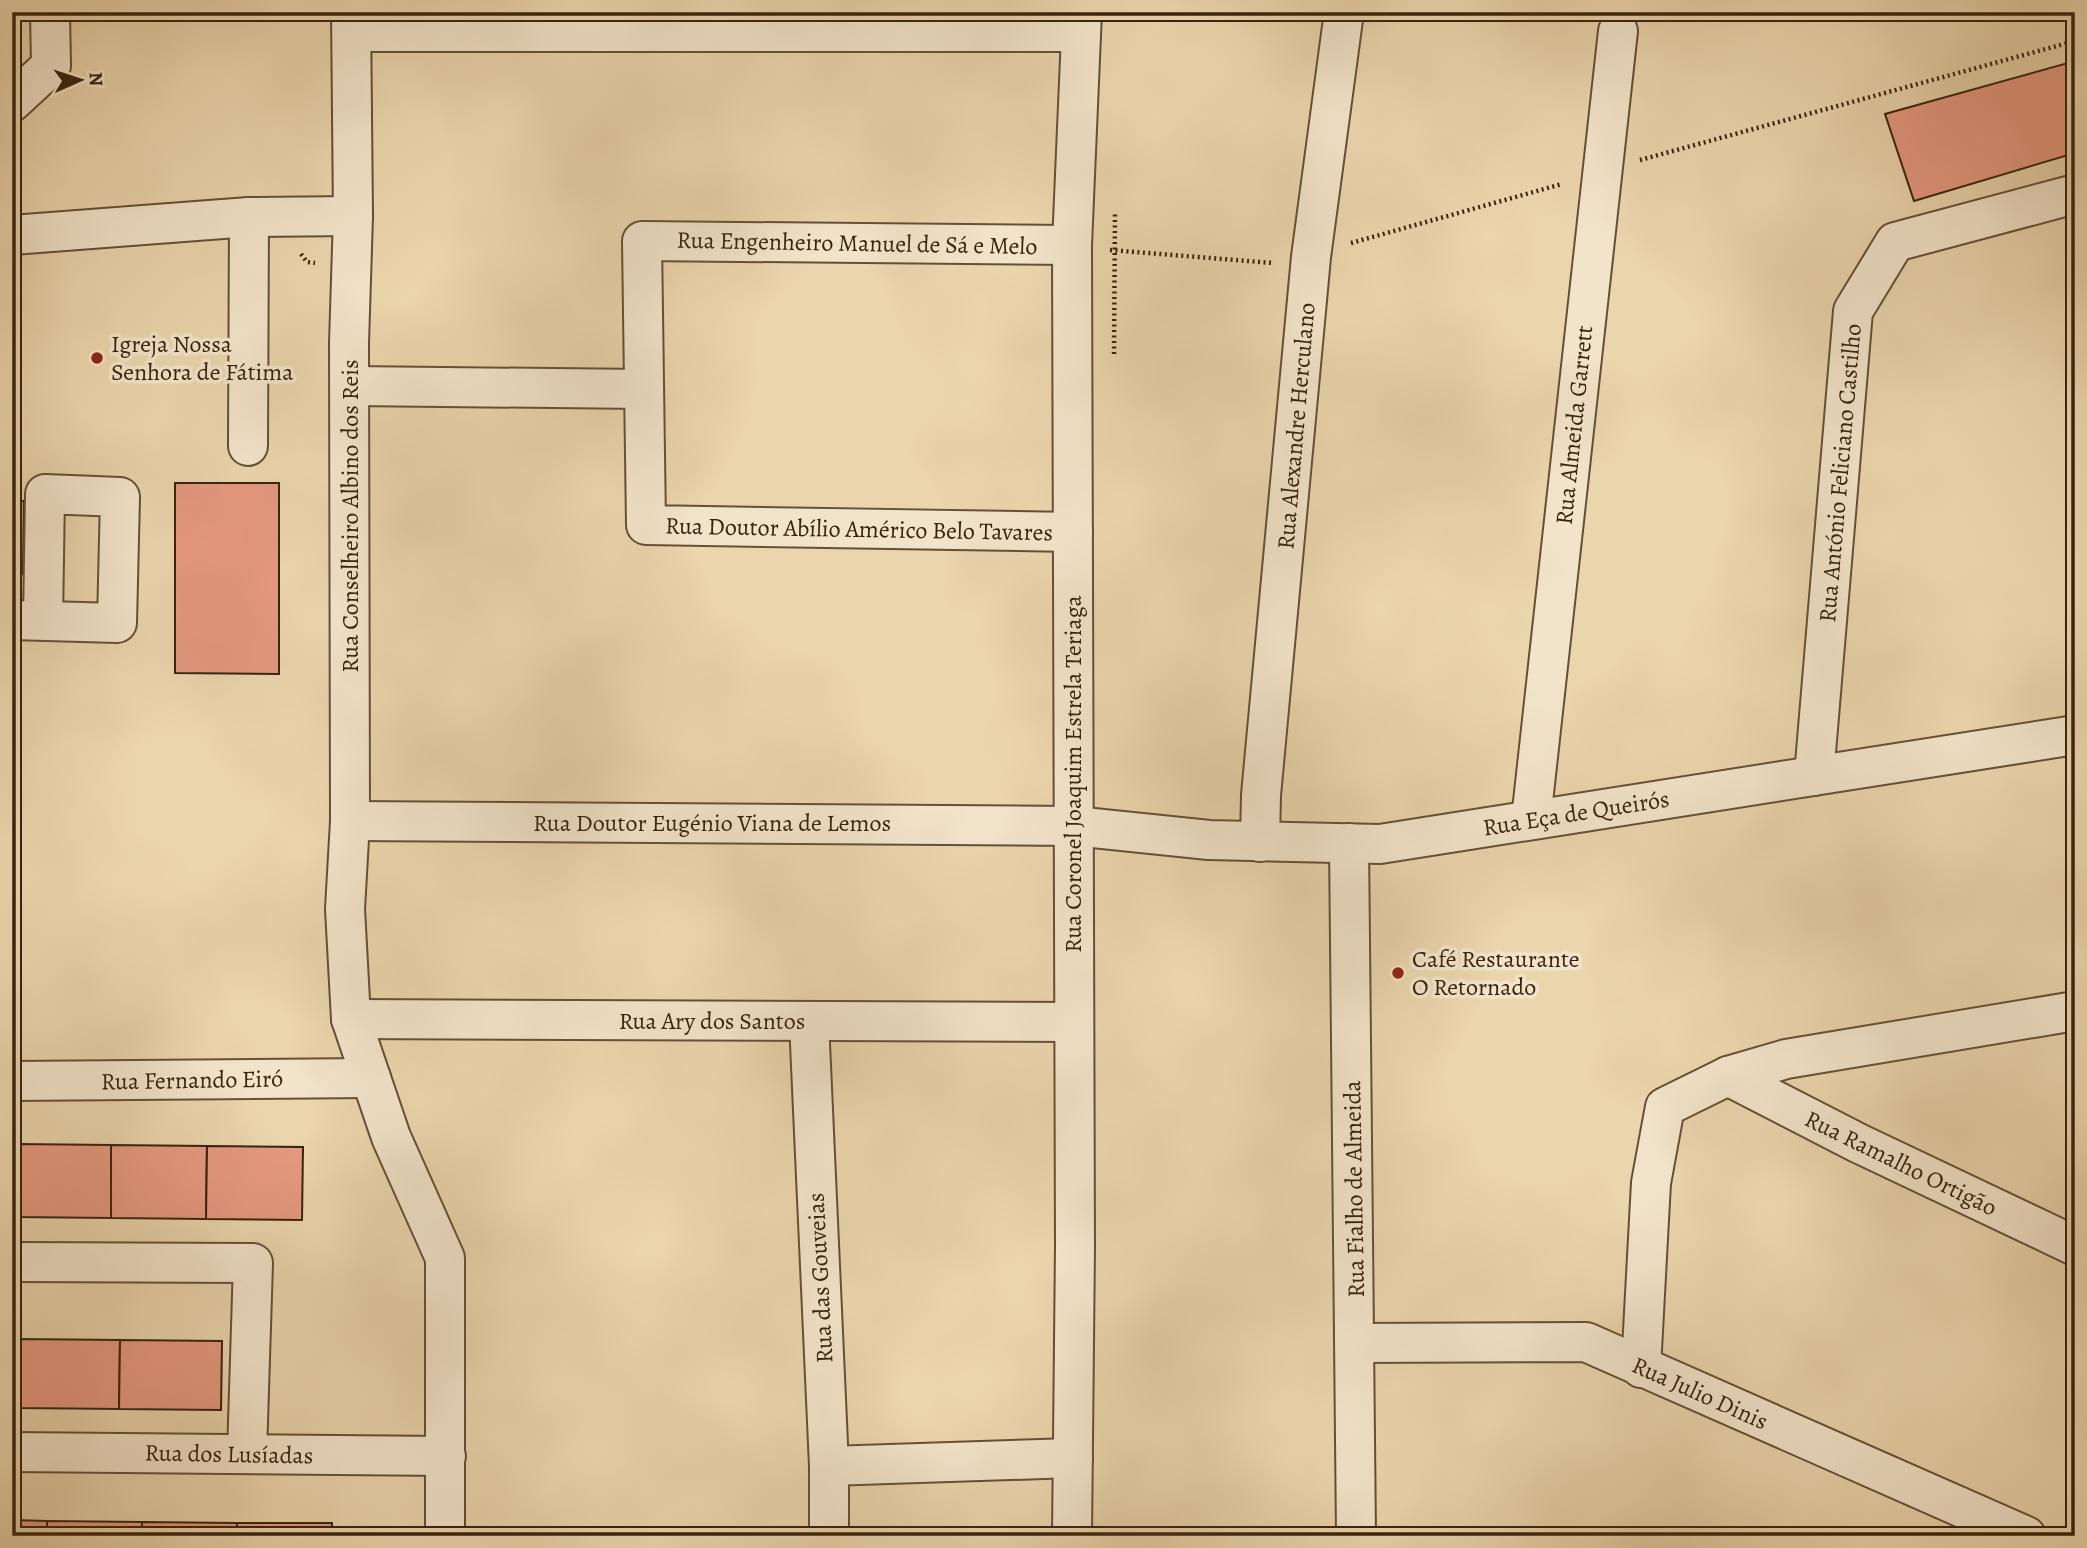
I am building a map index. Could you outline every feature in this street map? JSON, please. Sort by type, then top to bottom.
[{"type":"street","points":[[12,102],[51,66],[50,12]]},
{"type":"street","name":"Rua Alexandre Herculano","points":[[1260,842],[1261,795],[1311,257],[1344,12]]},
{"type":"street","points":[[351,22],[1081,22]]},
{"type":"street","name":"Rua Conselheiro Albino dos Reis","points":[[351,22],[353,216],[349,288],[350,821],[345,909],[351,1019],[391,1137],[444,1258],[445,1536]]},
{"type":"street","name":"Rua Coronel Joaquim Estrela Teriaga","points":[[1072,1536],[1072,245],[1081,22]]},
{"type":"street","name":"Rua Almeida Garrett","points":[[1531,820],[1618,31]]},
{"type":"street","name":"Rua António Feliciano Castilho","points":[[1814,776],[1853,311],[1895,242],[2075,194]]},
{"type":"street","points":[[12,235],[249,217],[353,216]]},
{"type":"street","points":[[248,446],[249,217]]},
{"type":"street","name":"Rua Engenheiro Manuel de Sá e Melo","points":[[644,389],[642,241],[1072,245]]},
{"type":"street","points":[[351,386],[644,389]]},
{"type":"street","name":"Rua Doutor Abílio Américo Belo Tavares","points":[[644,389],[646,525],[1073,532]]},
{"type":"street","name":"Rua Eça de Queirós","points":[[1073,826],[1209,840],[1380,844],[2075,734]]},
{"type":"street","name":"Rua Doutor Eugénio Viana de Lemos","points":[[350,821],[1073,826]]},
{"type":"street","name":"Rua Fialho de Almeida","points":[[1349,843],[1356,1536]]},
{"type":"street","points":[[1641,1368],[1651,1183],[1665,1107],[1728,1076],[1786,1059],[2075,1011]]},
{"type":"street","name":"Rua Ary dos Santos","points":[[351,1019],[1073,1022]]},
{"type":"street","name":"Rua das Gouveias","points":[[809,1021],[829,1466],[829,1536]]},
{"type":"street","name":"Rua Ramalho Ortigão","points":[[1728,1076],[1858,1143],[2075,1246]]},
{"type":"street","name":"Rua Fernando Eiró","points":[[12,1082],[371,1078]]},
{"type":"street","points":[[12,1262],[253,1263],[247,1454]]},
{"type":"street","name":"Rua Julio Dinis","points":[[1356,1343],[1586,1342],[2026,1536]]},
{"type":"street","name":"Rua dos Lusíadas","points":[[12,1452],[446,1457]]},
{"type":"street","points":[[829,1466],[1073,1458]]},
{"type":"building","points":[[2075,61],[2075,153],[1914,201],[1885,114]]},
{"type":"building","points":[[175,483],[279,483],[279,674],[175,673]]},
{"type":"building","points":[[12,501],[24,501],[23,574],[12,574]]},
{"type":"building","points":[[12,1144],[16,1144],[15,1217],[12,1217]]},
{"type":"building","points":[[16,1144],[111,1145],[111,1218],[15,1217]]},
{"type":"building","points":[[111,1145],[207,1146],[206,1219],[111,1218]]},
{"type":"building","points":[[207,1146],[303,1147],[302,1220],[206,1219]]},
{"type":"building","points":[[12,1339],[18,1339],[18,1408],[12,1408]]},
{"type":"building","points":[[18,1339],[120,1340],[119,1409],[18,1408]]},
{"type":"building","points":[[120,1340],[222,1341],[221,1410],[119,1409]]},
{"type":"building","points":[[12,1520],[47,1521],[47,1536],[12,1536]]},
{"type":"building","points":[[47,1521],[142,1522],[142,1536],[47,1536]]},
{"type":"building","points":[[142,1522],[237,1523],[237,1536],[142,1536]]},
{"type":"building","points":[[237,1523],[332,1523],[332,1536],[237,1536]]},
{"type":"place","name":"Igreja Nossa Senhora de Fátima","points":[[97,358]]},
{"type":"place","name":"Café Restaurante O Retornado","points":[[1398,973]]}]
